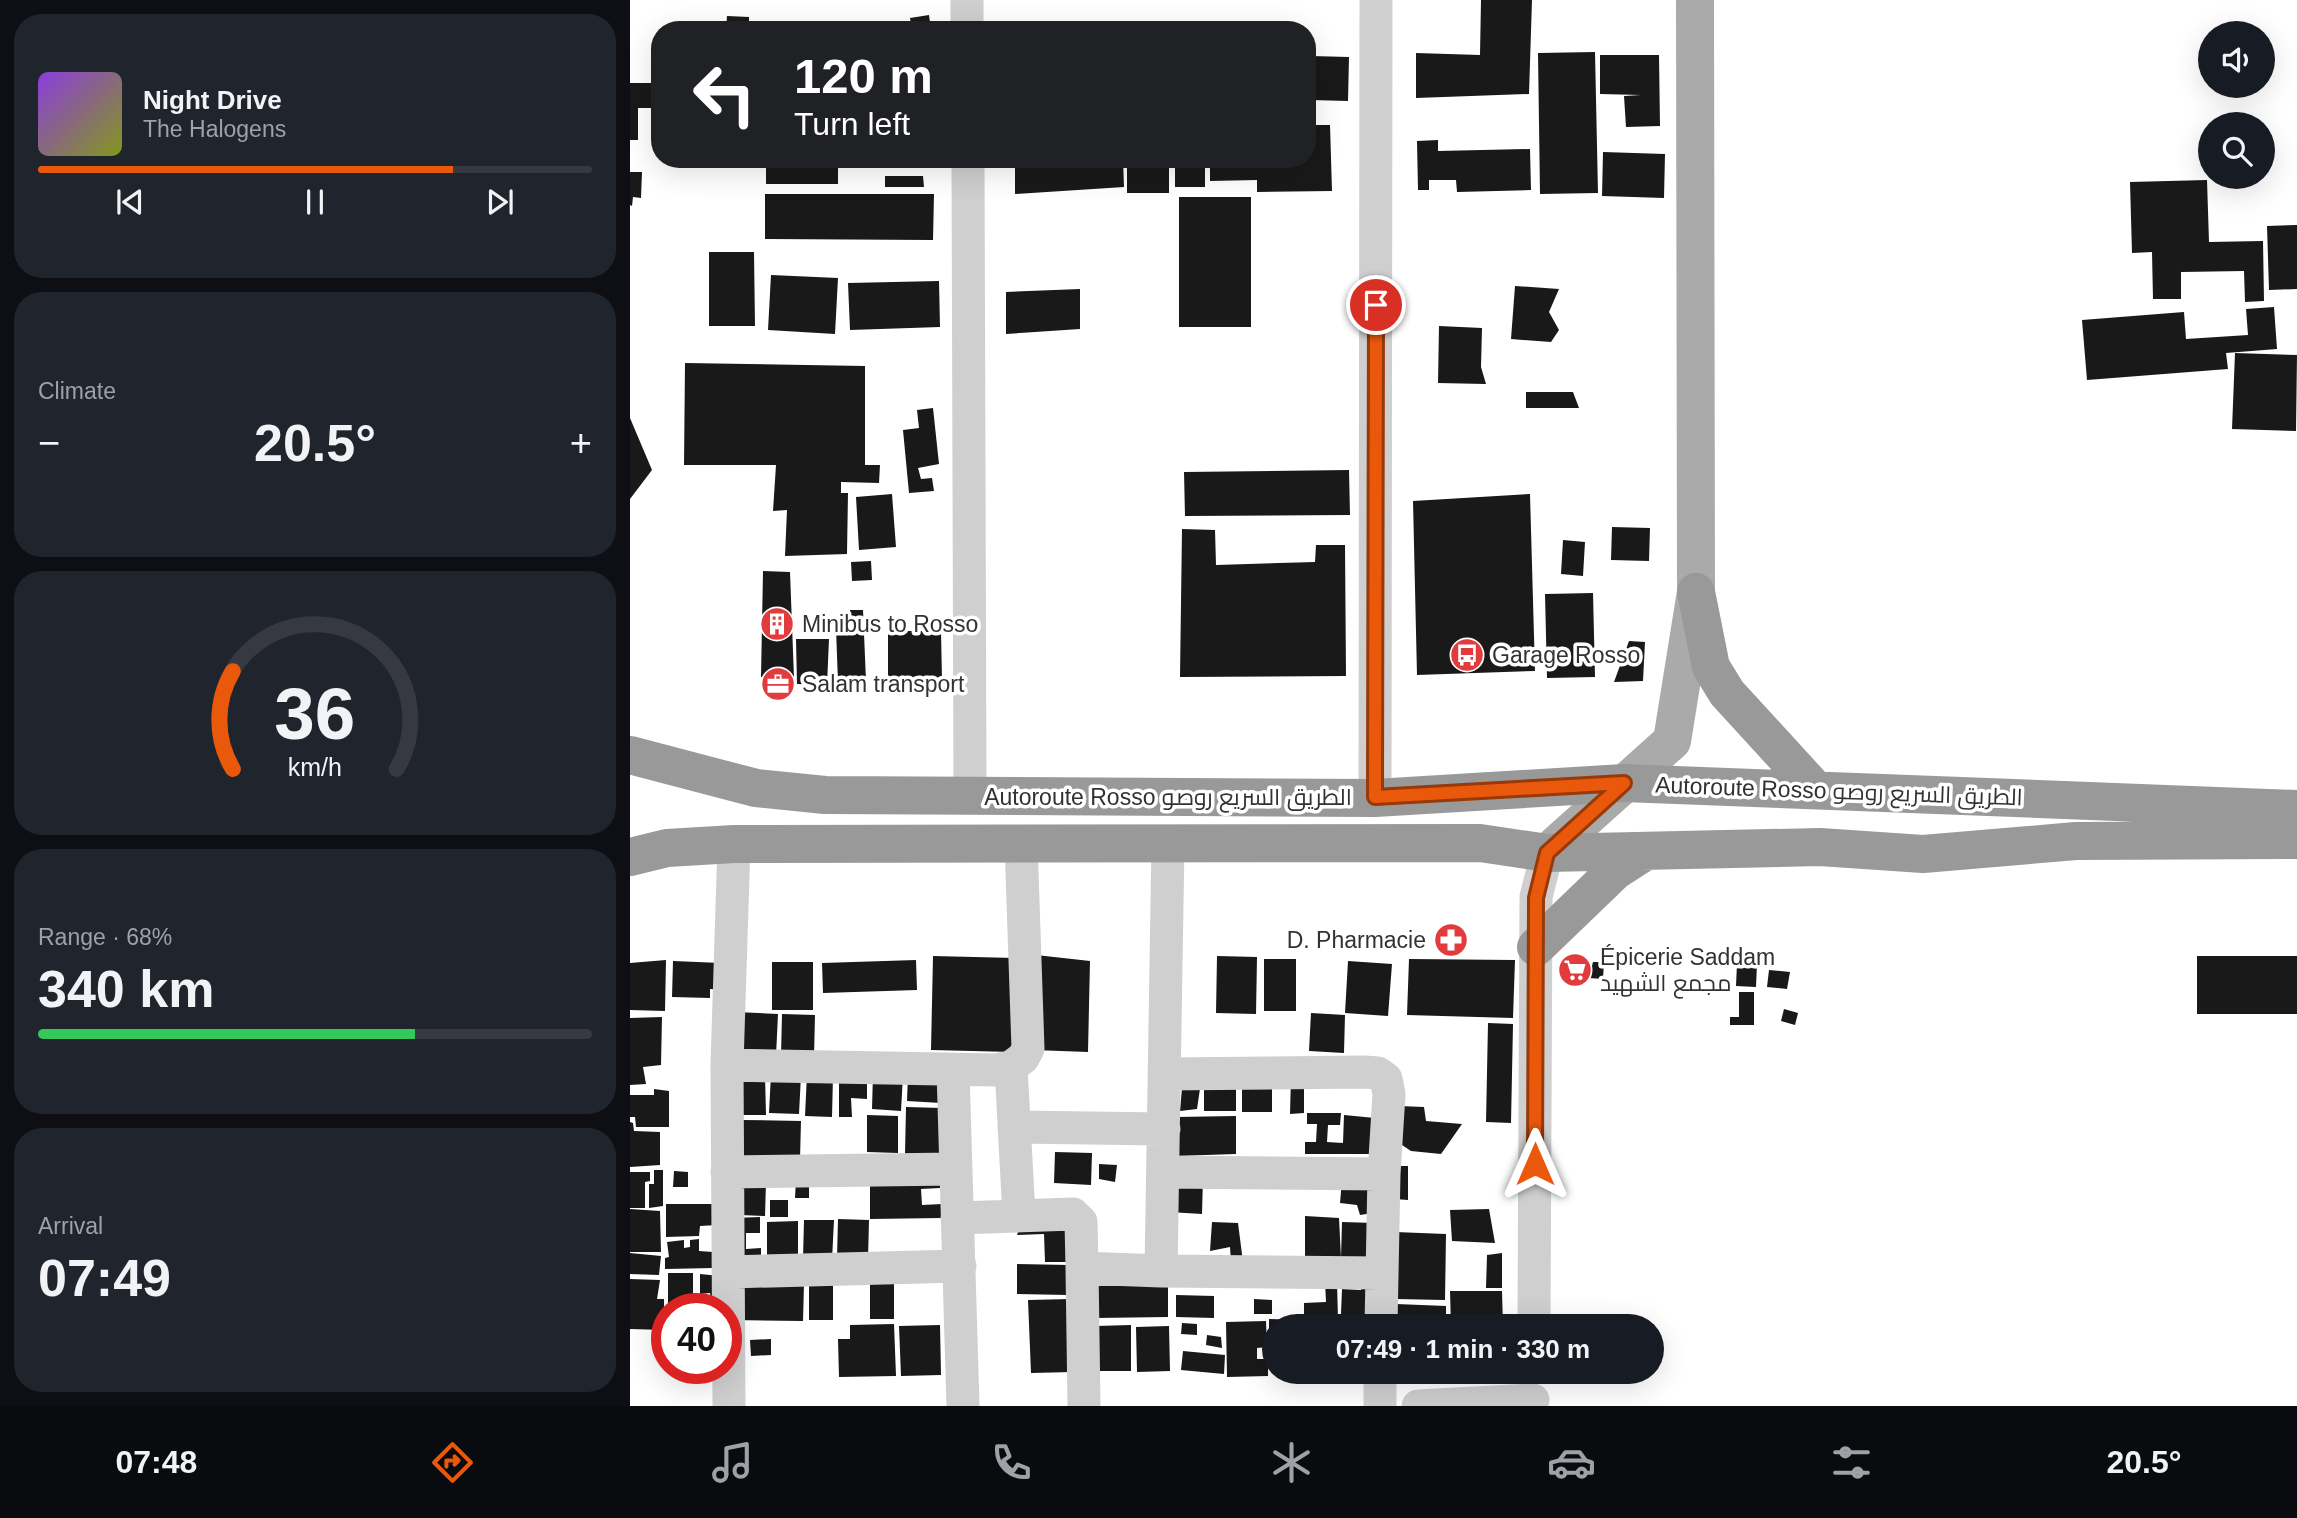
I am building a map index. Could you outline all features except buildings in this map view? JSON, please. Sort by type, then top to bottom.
[{"type":"highway","points":[[1696,592],[1711,667],[1727,693],[1814,788]]},
{"type":"highway","name":"Autoroute Rosso الطريق السريع روصو","points":[[630,755],[756,788],[825,795],[1375,797],[1624,783],[1814,788],[2297,809]]},
{"type":"highway","name":"Autoroute Rosso الطريق السريع روصو","points":[[630,857],[667,848],[734,844],[1480,842],[1547,853],[1820,847],[1923,854],[2076,841],[2297,840]]},
{"type":"highway","points":[[1536,947],[1615,871],[1646,850]]},
{"type":"main road","points":[[1547,853],[1672,741],[1696,592],[1695,0]]},
{"type":"street","points":[[967,0],[967,21]]},
{"type":"street","points":[[1375,797],[1376,0]]},
{"type":"street","points":[[968,168],[970,797]]},
{"type":"street","points":[[727,1065],[953,1071],[1011,1067],[1023,1058],[1028,1049],[1021,842]]},
{"type":"street","points":[[1161,1271],[1165,1172],[1168,842]]},
{"type":"street","points":[[729,1406],[727,1065],[734,844]]},
{"type":"street","points":[[1534,1314],[1536,898],[1547,853]]},
{"type":"street","points":[[1011,1067],[1019,1216]]},
{"type":"street","points":[[953,1071],[963,1406]]},
{"type":"street","points":[[1164,1074],[1378,1073],[1386,1079],[1389,1094],[1384,1174],[1381,1314]]},
{"type":"street","points":[[1014,1127],[1164,1129]]},
{"type":"street","points":[[727,1171],[954,1169]]},
{"type":"street","points":[[1165,1172],[1384,1174]]},
{"type":"street","points":[[957,1218],[1073,1214],[1079,1217],[1084,1406]]},
{"type":"street","points":[[728,1272],[960,1266]]},
{"type":"street","points":[[1082,1268],[1382,1273]]},
{"type":"street","points":[[1380,1384],[1380,1406]]},
{"type":"street","points":[[1418,1406],[1533,1392]]},
{"type":"place","name":"Minibus to Rosso","points":[[777,624]]},
{"type":"place","name":"Garage Rosso","points":[[1467,655]]},
{"type":"place","name":"Salam transport","points":[[778,684]]},
{"type":"place","name":"D. Pharmacie","points":[[1451,940]]},
{"type":"place","name":"Épicerie Saddam مجمع الشهيد","points":[[1575,970]]},
{"type":"route","points":[[1376,305],[1375,797],[1624,783],[1547,853],[1536,898],[1535,1164]]}]
